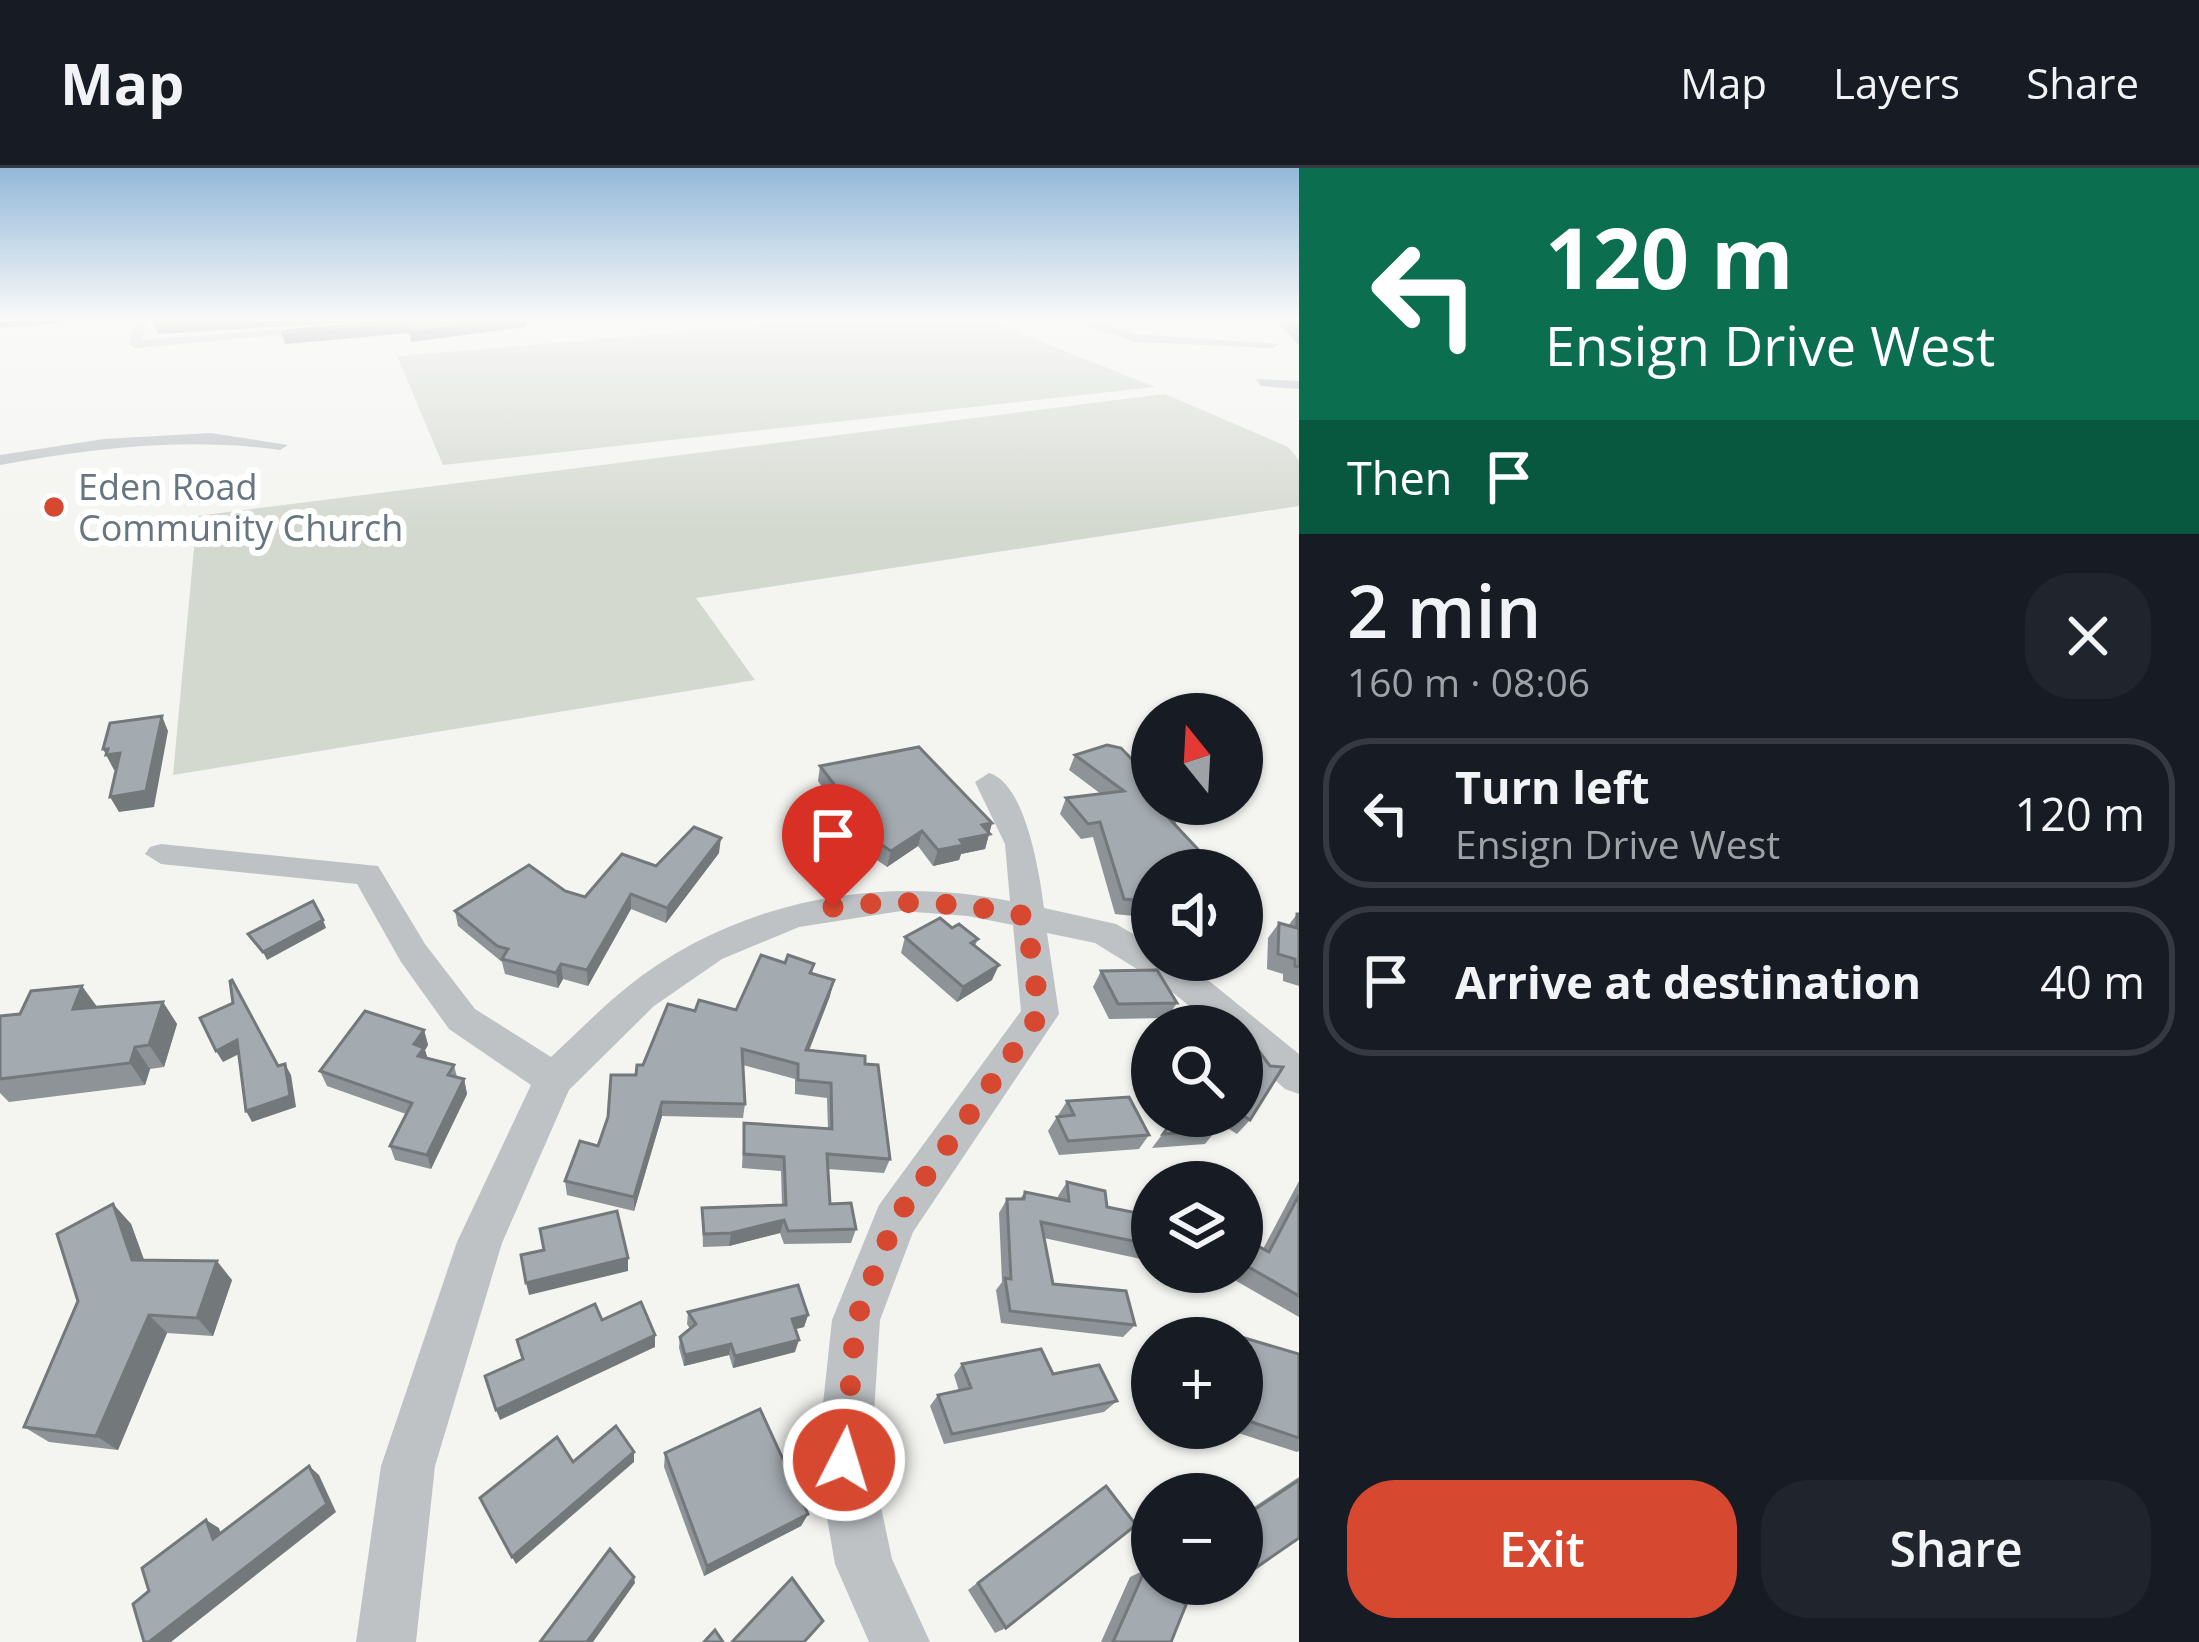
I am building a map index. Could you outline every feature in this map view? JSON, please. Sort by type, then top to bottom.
[{"type":"street","points":[[0,460],[192,437],[240,438],[280,446]]},
{"type":"street","points":[[900,1642],[864,1564],[844,1460],[856,1320],[895,1220],[1040,1014],[1020,844],[989,782]]},
{"type":"street","points":[[160,854],[367,874],[412,952],[462,1019],[554,1079]]},
{"type":"street","points":[[386,1642],[408,1466],[480,1242],[554,1079],[641,996],[710,950],[793,916],[901,899],[968,904],[1104,933],[1179,977],[1214,1005]]},
{"type":"street","points":[[1263,1046],[1299,1077]]},
{"type":"shaded area","points":[[411,390],[1130,390],[443,465]]},
{"type":"shaded area","points":[[1165,394],[1288,447],[1299,460],[1299,506],[696,598],[755,680],[173,775],[197,516]]},
{"type":"building","points":[[162,716],[146,791],[110,797],[120,753],[106,755],[108,749],[103,749],[110,723]]},
{"type":"building","points":[[1107,745],[1121,748],[1131,758],[1131,825],[1175,825],[1198,849],[1131,849],[1131,900],[1124,899],[1100,822],[1088,824],[1066,798],[1124,791],[1075,755]]},
{"type":"building","points":[[919,747],[992,823],[982,825],[990,834],[938,850],[922,831],[891,851],[871,838],[858,846],[834,830],[848,822],[825,806],[843,796],[820,766]]},
{"type":"building","points":[[694,827],[721,838],[667,908],[631,894],[587,970],[561,964],[556,973],[502,959],[508,949],[497,946],[455,911],[529,865],[565,891],[585,897],[622,854],[656,866]]},
{"type":"building","points":[[313,901],[323,920],[263,952],[248,934]]},
{"type":"building","points":[[1297,914],[1299,967],[1295,959],[1278,954],[1279,923],[1297,928]]},
{"type":"building","points":[[940,918],[952,928],[959,924],[978,939],[971,943],[999,965],[963,987],[905,937]]},
{"type":"building","points":[[761,955],[785,963],[788,955],[814,964],[810,973],[834,980],[806,1050],[865,1056],[865,1064],[878,1065],[890,1159],[827,1154],[830,1204],[851,1203],[856,1229],[788,1231],[784,1220],[731,1233],[704,1234],[702,1208],[786,1205],[784,1157],[744,1154],[744,1123],[832,1129],[831,1083],[798,1080],[798,1064],[742,1049],[745,1104],[662,1102],[634,1197],[565,1181],[580,1141],[598,1146],[608,1117],[611,1075],[636,1075],[668,1004],[695,1011],[699,1000],[736,1010]]},
{"type":"building","points":[[1131,970],[1131,981],[1164,981],[1177,1003],[1118,1004],[1101,971]]},
{"type":"building","points":[[232,980],[278,1066],[285,1064],[290,1096],[246,1111],[237,1040],[216,1051],[200,1018],[233,1003]]},
{"type":"building","points":[[82,986],[73,1009],[163,1002],[149,1045],[135,1047],[130,1063],[0,1079],[0,1016],[20,1014],[31,991]]},
{"type":"building","points":[[365,1011],[424,1030],[414,1044],[424,1048],[418,1056],[454,1065],[448,1075],[464,1079],[427,1155],[390,1146],[412,1103],[320,1071]]},
{"type":"building","points":[[1263,1057],[1270,1066],[1283,1067],[1263,1099]]},
{"type":"building","points":[[1129,1097],[1131,1136],[1068,1141],[1057,1117],[1074,1115],[1067,1101]]},
{"type":"building","points":[[1067,1182],[1105,1191],[1107,1207],[1131,1212],[1131,1241],[1041,1222],[1053,1284],[1126,1291],[1131,1325],[1010,1311],[1005,1278],[1011,1279],[1007,1199],[1024,1199],[1025,1192],[1069,1201]]},
{"type":"building","points":[[1299,1195],[1299,1296],[1263,1275],[1263,1249],[1269,1252]]},
{"type":"building","points":[[113,1204],[132,1260],[217,1261],[197,1318],[149,1315],[96,1436],[24,1427],[78,1301],[57,1234]]},
{"type":"building","points":[[617,1211],[628,1258],[526,1283],[521,1255],[544,1250],[540,1229]]},
{"type":"building","points":[[798,1285],[808,1315],[792,1319],[799,1340],[735,1356],[731,1344],[685,1355],[680,1337],[696,1324],[688,1312]]},
{"type":"building","points":[[641,1302],[655,1335],[496,1410],[485,1376],[523,1359],[517,1340],[595,1304],[602,1320]]},
{"type":"building","points":[[1263,1343],[1299,1354],[1299,1438],[1263,1426]]},
{"type":"building","points":[[1041,1349],[1053,1374],[1099,1365],[1117,1401],[952,1434],[938,1395],[971,1388],[962,1364]]},
{"type":"building","points":[[760,1409],[808,1514],[707,1566],[665,1453]]},
{"type":"building","points":[[616,1426],[634,1452],[512,1557],[480,1498],[557,1437],[573,1462]]},
{"type":"building","points":[[309,1466],[327,1504],[144,1642],[133,1604],[149,1591],[142,1568],[206,1520],[213,1539]]},
{"type":"building","points":[[1299,1480],[1299,1538],[1263,1563],[1263,1504]]},
{"type":"building","points":[[1106,1486],[1131,1518],[1131,1529],[1006,1628],[978,1583]]},
{"type":"building","points":[[610,1549],[634,1577],[587,1642],[540,1642]]},
{"type":"building","points":[[792,1578],[823,1621],[804,1642],[732,1642]]},
{"type":"building","points":[[1131,1602],[1186,1605],[1171,1642],[1113,1642]]},
{"type":"building","points":[[715,1630],[723,1642],[704,1642]]},
{"type":"place","name":"Eden Road Community Church","points":[[54,507]]},
{"type":"route","points":[[833,907],[901,899],[968,904],[1026,916],[1040,1014],[895,1220],[856,1320],[844,1460]]}]
